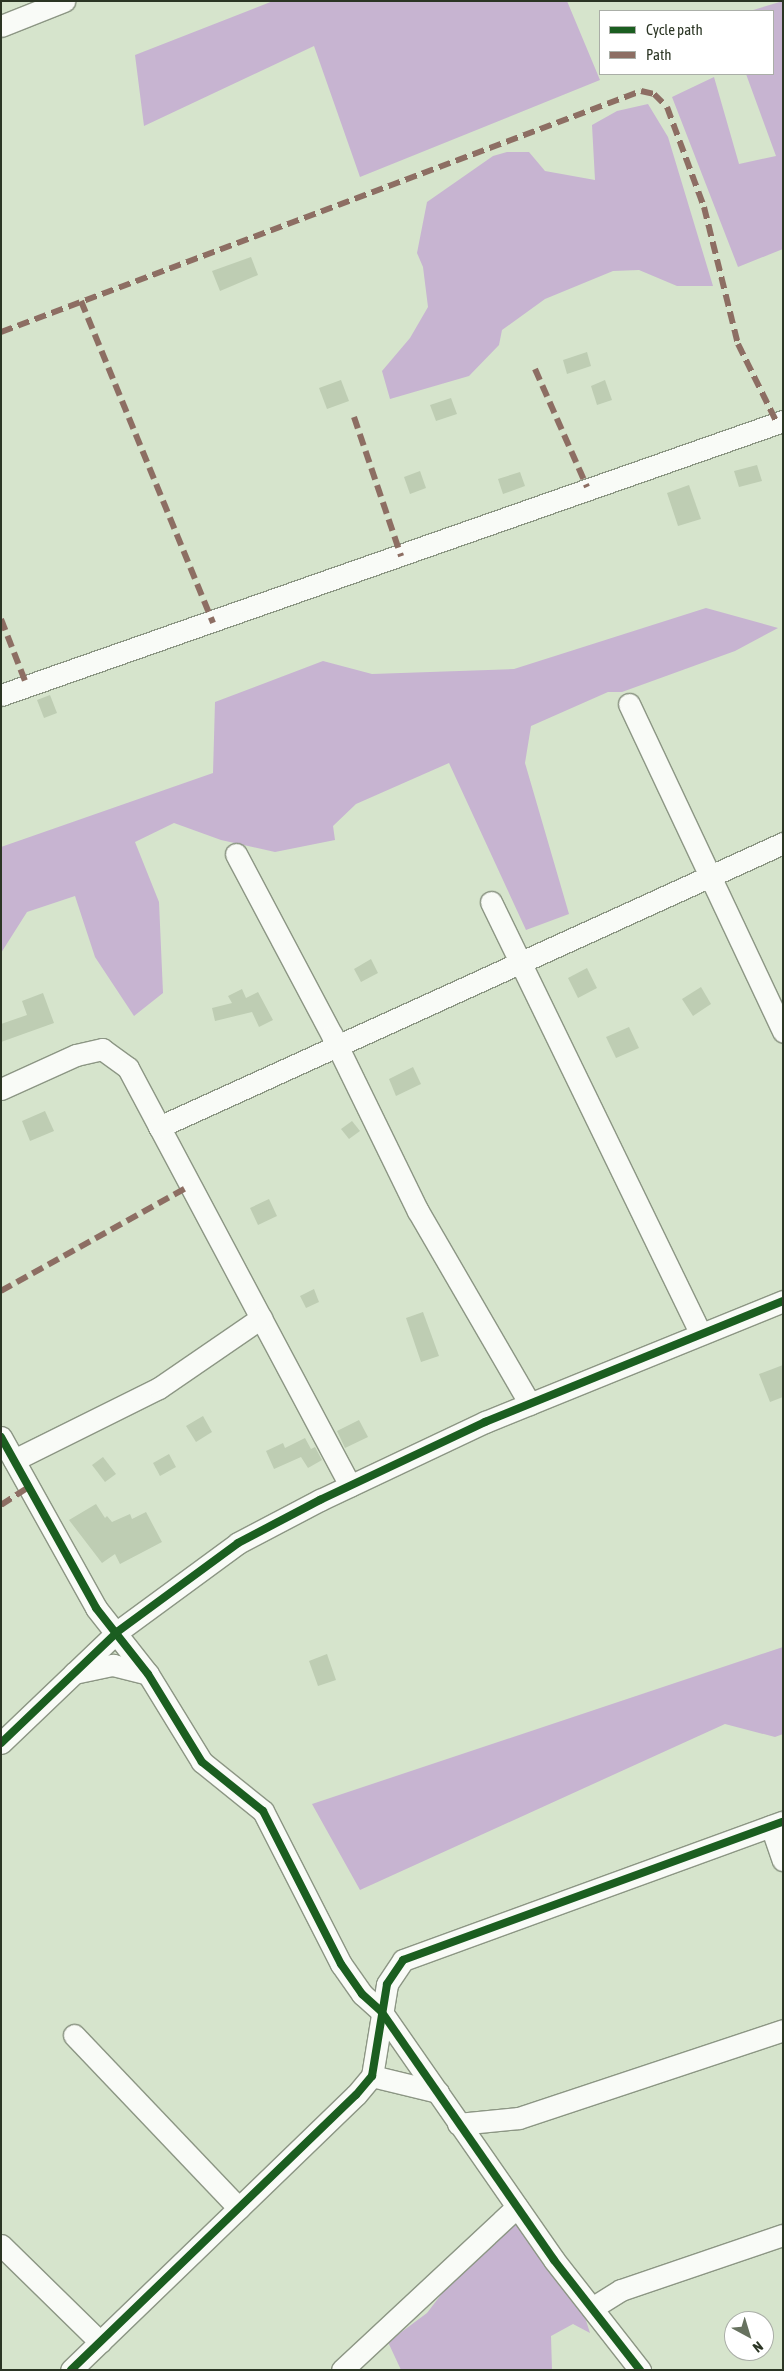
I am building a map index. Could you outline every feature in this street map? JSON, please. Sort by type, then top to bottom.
[{"type":"street","points":[[1,26],[52,3]]},
{"type":"street","points":[[1,695],[783,421]]},
{"type":"street","points":[[629,704],[783,1032]]},
{"type":"street","points":[[159,1127],[783,843]]},
{"type":"street","points":[[236,854],[337,1046],[418,1211],[530,1404]]},
{"type":"street","points":[[491,902],[518,963],[700,1333]]},
{"type":"street","points":[[1,1089],[76,1055],[102,1050],[128,1068],[350,1486]]},
{"type":"street","points":[[1,1743],[117,1632],[238,1543],[350,1486],[530,1404],[700,1333],[783,1301]]},
{"type":"street","points":[[14,1460],[159,1388],[261,1318]]},
{"type":"street","points":[[1,1437],[96,1608],[117,1632],[148,1674],[202,1762],[263,1811],[341,1964],[362,1994],[381,2011],[517,2207],[640,2370]]},
{"type":"street","points":[[74,1674],[113,1665],[148,1674]]},
{"type":"street","points":[[71,2370],[356,2095],[372,2076],[381,2011],[387,1984],[403,1960],[777,1824],[783,1860]]},
{"type":"street","points":[[458,2124],[519,2118],[783,2030]]},
{"type":"street","points":[[74,2035],[239,2208]]},
{"type":"street","points":[[372,2076],[438,2092]]},
{"type":"street","points":[[342,2370],[517,2207]]},
{"type":"street","points":[[592,2308],[621,2290],[783,2235]]},
{"type":"street","points":[[1,2245],[100,2342]]},
{"type":"shaded area","points":[[273,1],[567,1],[600,80],[360,177],[314,46],[144,126],[135,55]]},
{"type":"shaded area","points":[[783,1],[783,249],[738,267],[672,97],[714,77],[739,164],[776,156],[746,75],[774,75],[774,10],[753,10]]},
{"type":"shaded area","points":[[648,104],[668,137],[713,286],[677,286],[639,270],[613,271],[545,299],[502,330],[499,345],[469,376],[390,399],[382,371],[410,338],[428,307],[423,267],[417,253],[427,202],[493,156],[507,152],[529,152],[545,171],[595,180],[592,125],[617,111]]},
{"type":"shaded area","points":[[706,608],[778,628],[735,651],[622,692],[608,692],[531,726],[525,763],[569,914],[526,930],[449,763],[356,804],[333,826],[335,840],[275,852],[221,840],[174,823],[135,842],[159,902],[163,993],[134,1016],[95,957],[75,896],[27,912],[1,953],[1,847],[213,773],[215,702],[323,661],[372,674],[514,669]]},
{"type":"shaded area","points":[[783,1647],[783,1734],[775,1737],[725,1724],[360,1890],[312,1804]]},
{"type":"shaded area","points":[[517,2221],[582,2308],[590,2333],[573,2324],[551,2336],[552,2370],[401,2370],[388,2342],[427,2313],[479,2245]]},
{"type":"building","points":[[251,257],[258,275],[220,291],[212,271]]},
{"type":"building","points":[[587,352],[591,366],[567,374],[563,360]]},
{"type":"building","points":[[341,380],[349,401],[327,409],[319,388]]},
{"type":"building","points":[[605,380],[612,400],[597,405],[591,386]]},
{"type":"building","points":[[451,398],[457,414],[436,421],[430,405]]},
{"type":"building","points":[[757,465],[762,481],[739,487],[734,471]]},
{"type":"building","points":[[420,471],[426,488],[410,494],[404,477]]},
{"type":"building","points":[[520,472],[525,486],[503,494],[498,479]]},
{"type":"building","points":[[689,485],[701,519],[678,526],[667,493]]},
{"type":"building","points":[[50,695],[57,713],[44,718],[37,700]]},
{"type":"building","points":[[371,959],[378,973],[361,982],[354,969]]},
{"type":"building","points":[[587,968],[597,988],[578,998],[568,978]]},
{"type":"building","points":[[701,987],[711,1004],[693,1016],[682,999]]},
{"type":"building","points":[[242,989],[246,998],[258,992],[273,1020],[259,1027],[252,1012],[215,1021],[212,1008],[232,1003],[228,996]]},
{"type":"building","points":[[43,993],[54,1023],[1,1042],[1,1024],[27,1015],[22,1001]]},
{"type":"building","points":[[629,1027],[639,1048],[616,1058],[606,1037]]},
{"type":"building","points":[[413,1067],[421,1084],[396,1096],[389,1079]]},
{"type":"building","points":[[45,1111],[54,1131],[30,1141],[22,1121]]},
{"type":"building","points":[[352,1121],[360,1131],[349,1139],[341,1129]]},
{"type":"building","points":[[269,1199],[277,1216],[258,1225],[250,1208]]},
{"type":"building","points":[[314,1289],[319,1302],[306,1308],[300,1296]]},
{"type":"building","points":[[423,1312],[439,1356],[421,1362],[406,1318]]},
{"type":"building","points":[[783,1365],[783,1397],[770,1402],[759,1374]]},
{"type":"building","points":[[203,1416],[212,1432],[196,1442],[186,1426]]},
{"type":"building","points":[[359,1420],[368,1437],[345,1448],[337,1431]]},
{"type":"building","points":[[305,1438],[311,1449],[315,1447],[322,1460],[308,1468],[301,1457],[274,1469],[266,1451],[283,1443],[285,1448]]},
{"type":"building","points":[[169,1454],[176,1467],[160,1476],[153,1463]]},
{"type":"building","points":[[103,1457],[116,1474],[105,1482],[92,1465]]},
{"type":"building","points":[[96,1504],[105,1518],[107,1516],[112,1522],[130,1514],[132,1519],[146,1512],[162,1542],[120,1564],[115,1554],[102,1563],[69,1520]]},
{"type":"building","points":[[327,1654],[336,1680],[318,1686],[309,1661]]},
{"type":"marked path","points":[[1,332],[641,91],[654,94],[667,107],[704,207],[738,344],[777,423]]},
{"type":"marked path","points":[[81,301],[213,623]]},
{"type":"marked path","points":[[535,369],[587,487]]},
{"type":"marked path","points":[[354,417],[401,556]]},
{"type":"marked path","points":[[1,619],[27,686]]},
{"type":"marked path","points":[[1,1291],[190,1186]]},
{"type":"marked path","points":[[1,1505],[29,1487]]},
{"type":"cycle path","points":[[1,1743],[117,1632],[238,1543],[320,1500],[485,1422],[783,1301]]},
{"type":"cycle path","points":[[1,1437],[96,1608],[148,1674],[202,1762],[263,1811],[341,1964],[362,1994],[381,2011],[554,2260],[640,2370]]},
{"type":"cycle path","points":[[71,2370],[356,2095],[372,2076],[387,1984],[403,1960],[783,1822]]}]
